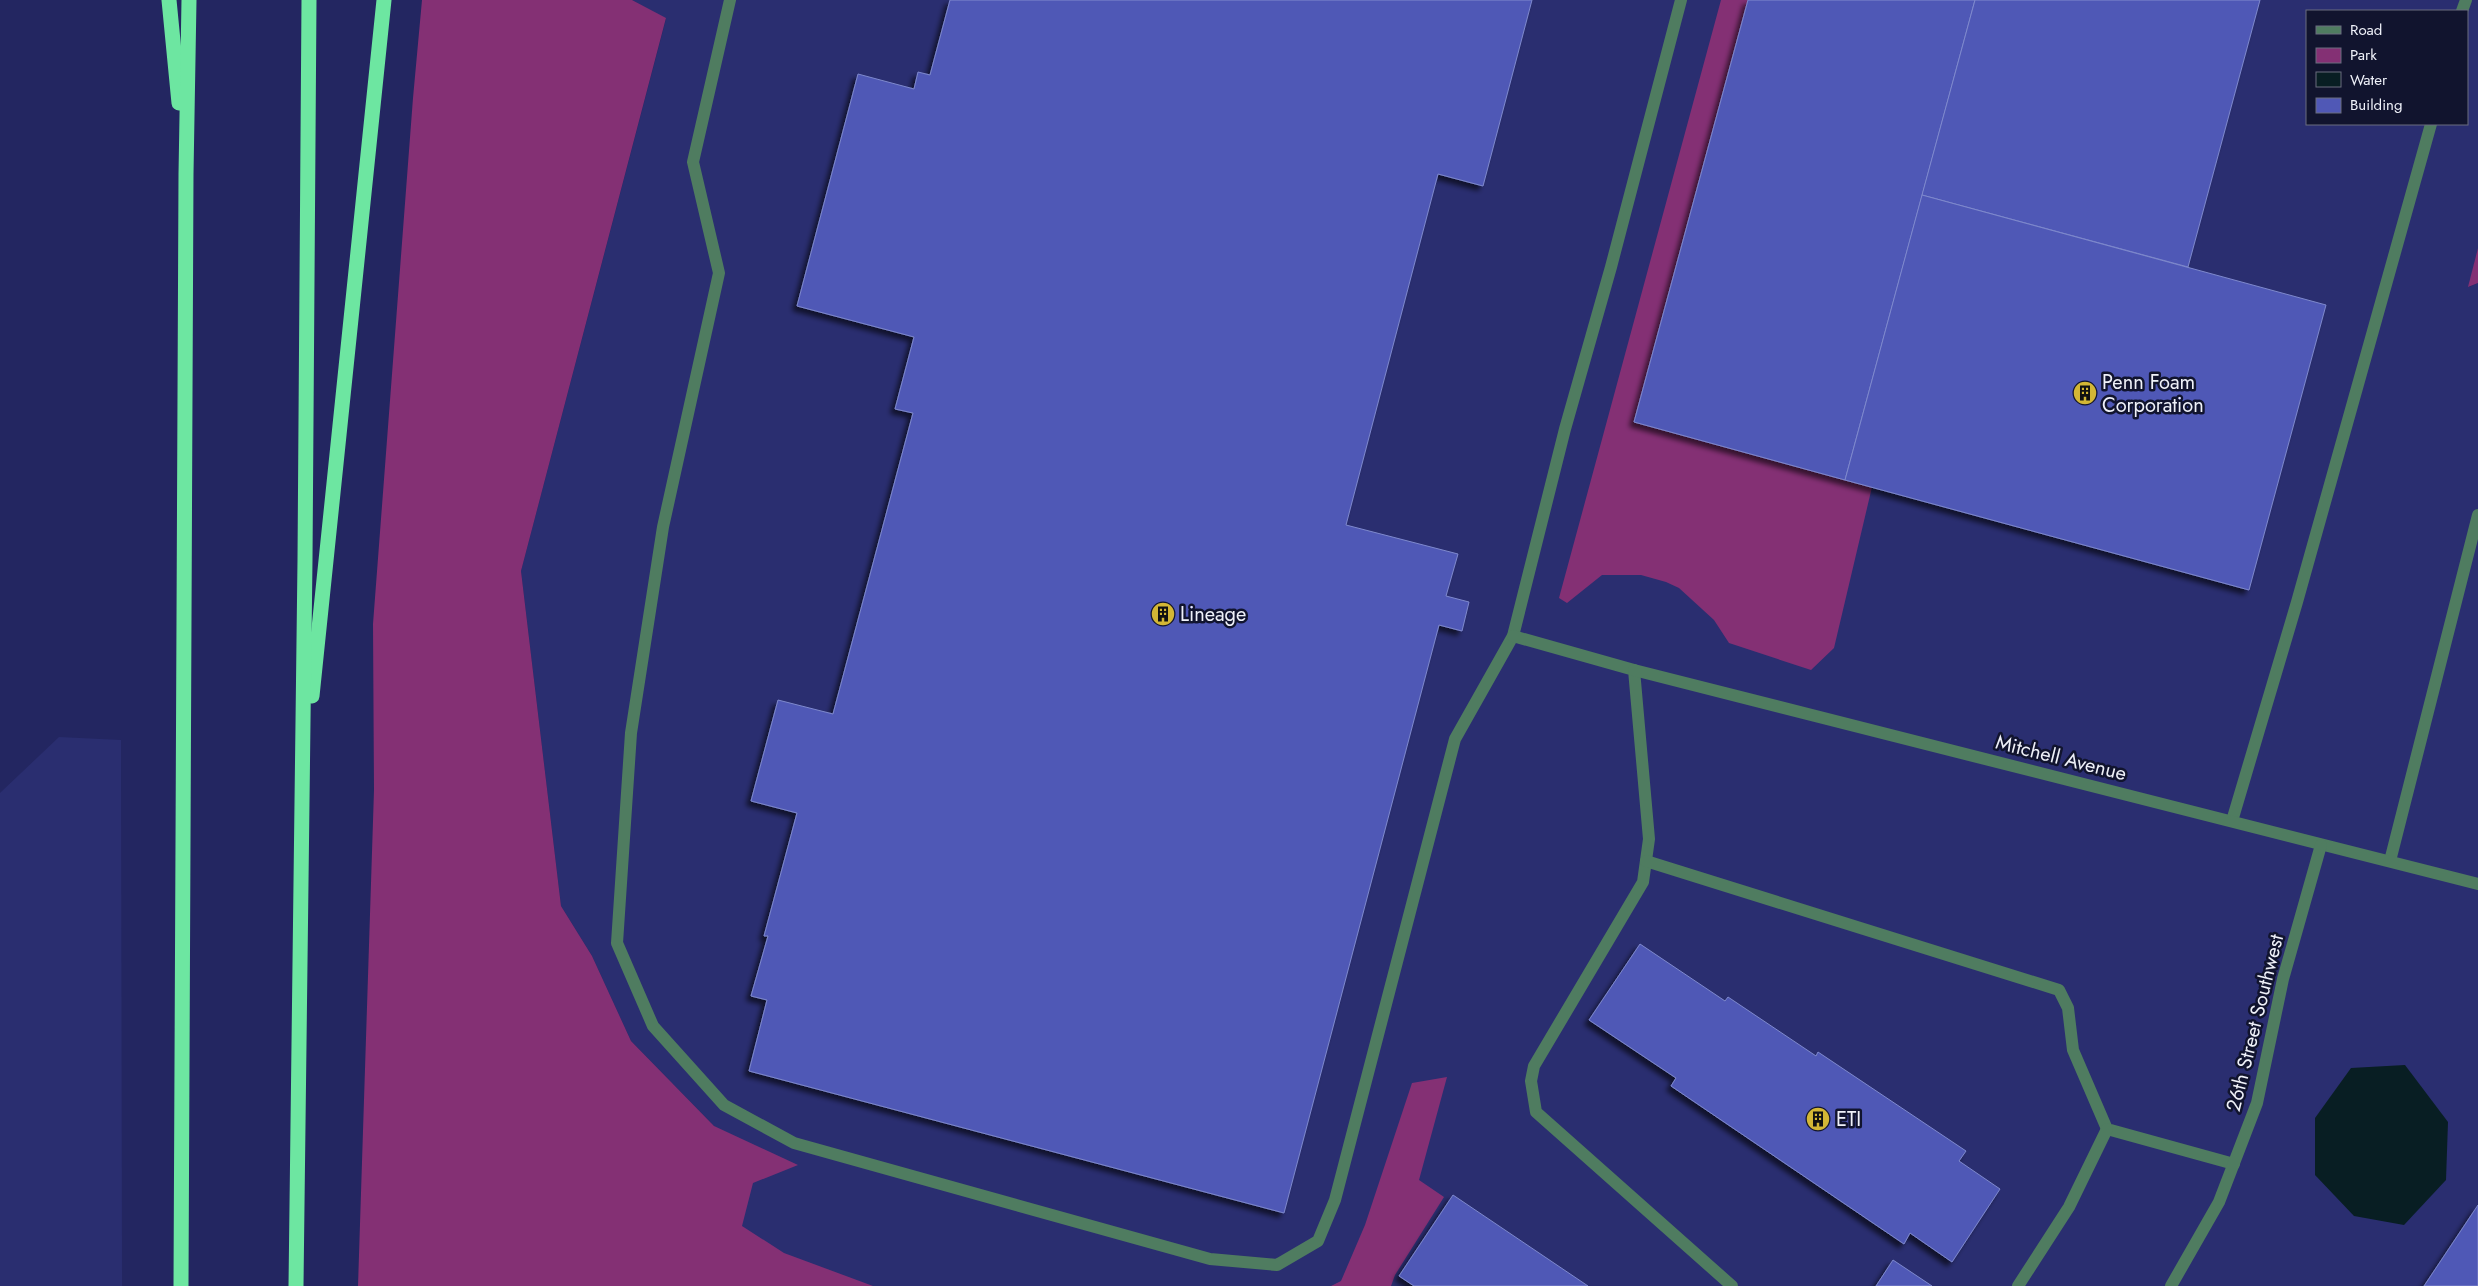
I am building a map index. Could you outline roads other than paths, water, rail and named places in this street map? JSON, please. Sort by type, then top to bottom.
[{"type":"highway","points":[[169,0],[186,174]]},
{"type":"highway","points":[[182,1286],[186,174],[189,0]]},
{"type":"highway","points":[[296,1286],[308,0]]},
{"type":"highway","points":[[302,795],[384,0]]},
{"type":"street","points":[[730,0],[693,162],[719,273],[663,527],[630,733],[617,943],[652,1026],[724,1105],[794,1143],[1210,1259],[1277,1265],[1318,1241],[1335,1200],[1455,738],[1513,636],[1565,430],[1611,267],[1681,0]]},
{"type":"street","points":[[2232,821],[2297,602],[2431,125]]},
{"type":"street","points":[[2390,861],[2478,516]]},
{"type":"street","name":"Mitchell Avenue","points":[[1513,636],[1634,670],[2478,884]]},
{"type":"street","points":[[1634,670],[1650,839],[1643,882],[1534,1066],[1531,1081],[1536,1112],[1732,1286]]},
{"type":"street","name":"26th Street Southwest","points":[[2171,1286],[2219,1202],[2257,1103],[2283,979],[2321,845]]},
{"type":"street","points":[[1646,862],[2059,990],[2068,1008],[2073,1050],[2107,1129],[2069,1207],[2018,1286]]},
{"type":"street","points":[[2107,1129],[2234,1164]]},
{"type":"water","points":[[2405,1065],[2448,1122],[2446,1180],[2404,1225],[2354,1216],[2315,1175],[2315,1118],[2351,1068]]},
{"type":"place","name":"Penn Foam Corporation","points":[[2085,393]]},
{"type":"place","name":"Lineage","points":[[1163,614]]},
{"type":"place","name":"ETI","points":[[1818,1119]]}]
